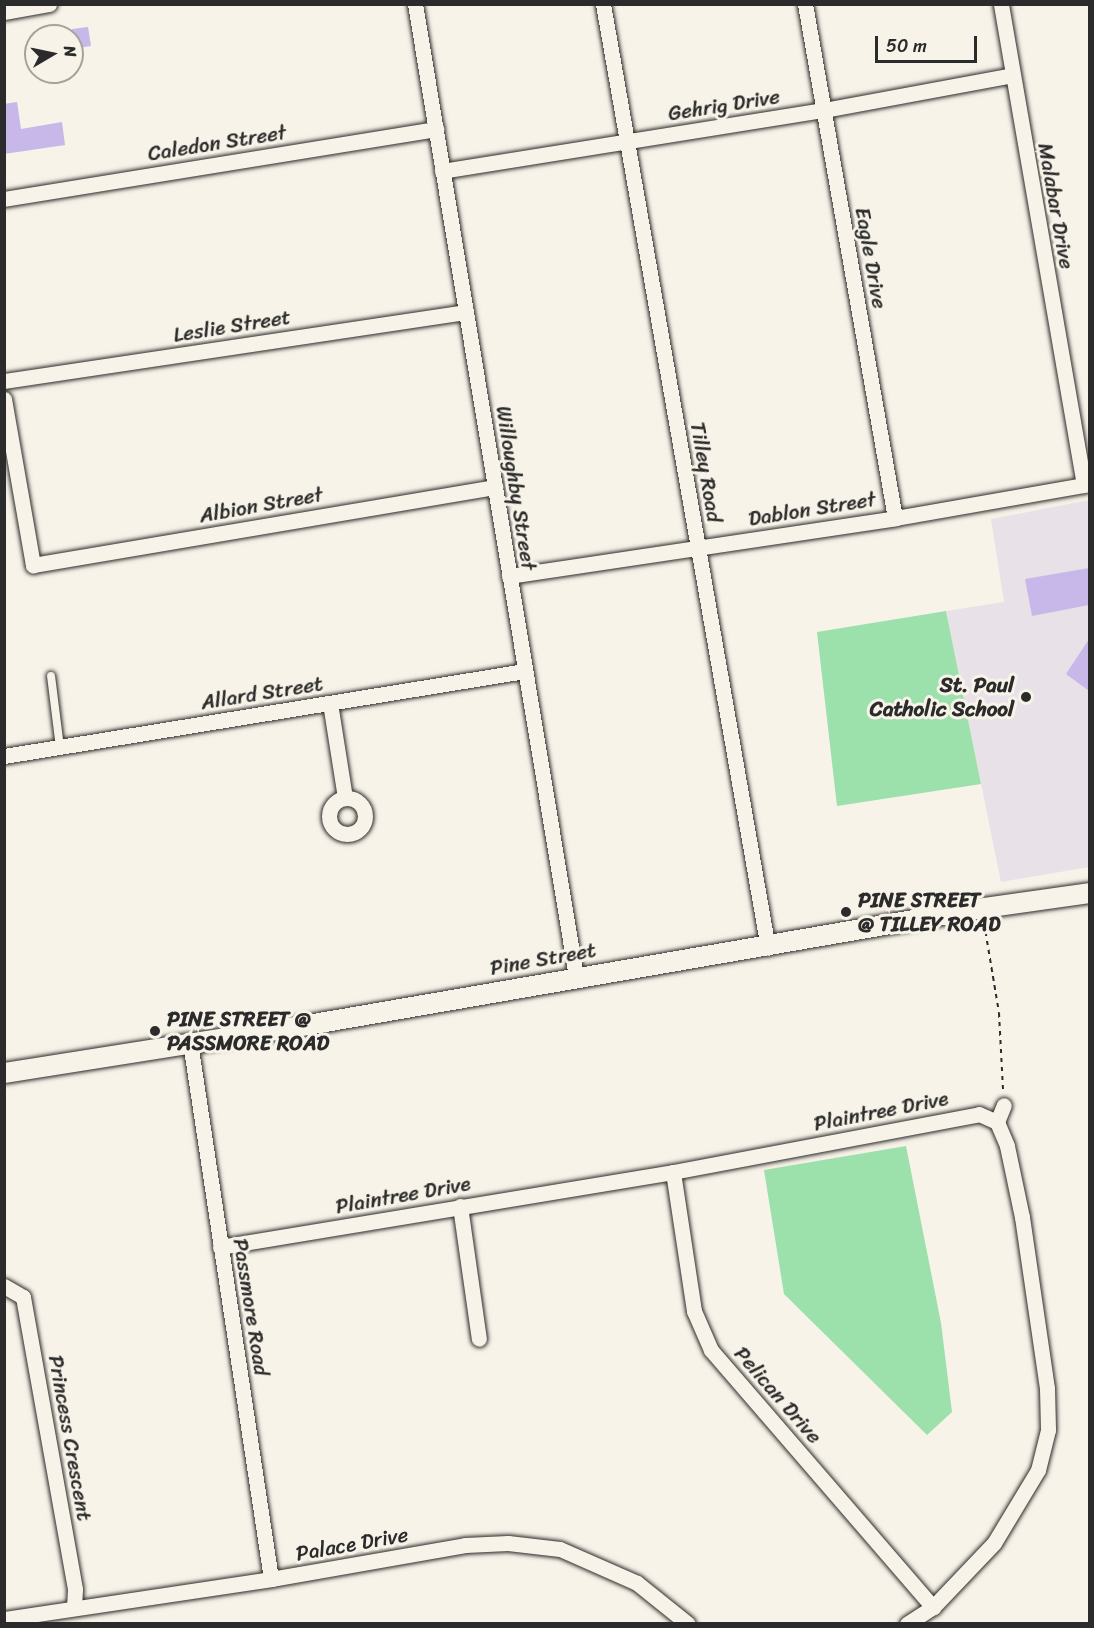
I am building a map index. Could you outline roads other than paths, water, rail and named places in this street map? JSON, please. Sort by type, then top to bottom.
[{"type":"street","points":[[4,12],[49,4]]},
{"type":"street","name":"Willoughby Street","points":[[415,4],[576,977]]},
{"type":"street","name":"Tilley Road","points":[[603,4],[768,948]]},
{"type":"street","name":"Eagle Drive","points":[[806,4],[895,518]]},
{"type":"street","name":"Malabar Drive","points":[[1001,4],[1084,485]]},
{"type":"street","name":"Gehrig Drive","points":[[442,171],[824,110],[1012,75]]},
{"type":"street","name":"Caledon Street","points":[[4,199],[436,129]]},
{"type":"street","name":"Leslie Street","points":[[4,381],[465,312]]},
{"type":"street","name":"Albion Street","points":[[4,399],[33,565],[495,488]]},
{"type":"street","name":"Dablon Street","points":[[509,576],[895,518],[1084,485]]},
{"type":"street","name":"Allard Street","points":[[4,756],[525,671]]},
{"type":"street","points":[[330,703],[345,798]]},
{"type":"street","name":"Pine Street","points":[[4,1073],[308,1025],[576,977],[768,948],[981,909],[1089,893]]},
{"type":"street","name":"Passmore Road","points":[[190,1042],[271,1579]]},
{"type":"street","points":[[907,1623],[933,1607],[994,1543],[1038,1470],[1048,1430],[1047,1389],[1022,1217],[1007,1146],[997,1122],[1004,1105]]},
{"type":"street","name":"Plaintree Drive","points":[[220,1247],[673,1172],[979,1114],[997,1122]]},
{"type":"street","name":"Pelican Drive","points":[[673,1172],[694,1311],[711,1350],[933,1607]]},
{"type":"street","points":[[460,1206],[479,1339]]},
{"type":"street","name":"Princess Crescent","points":[[4,1286],[23,1297],[75,1589],[74,1608]]},
{"type":"street","name":"Palace Drive","points":[[4,1619],[271,1579],[465,1545],[508,1544],[560,1550],[637,1583],[688,1623]]},
{"type":"lane","points":[[51,676],[60,747]]},
{"type":"place","name":"St. Paul Catholic School","points":[[1026,697]]},
{"type":"place","name":"PINE STREET @ TILLEY ROAD","points":[[846,912]]},
{"type":"place","name":"PINE STREET @ PASSMORE ROAD","points":[[155,1031]]}]
